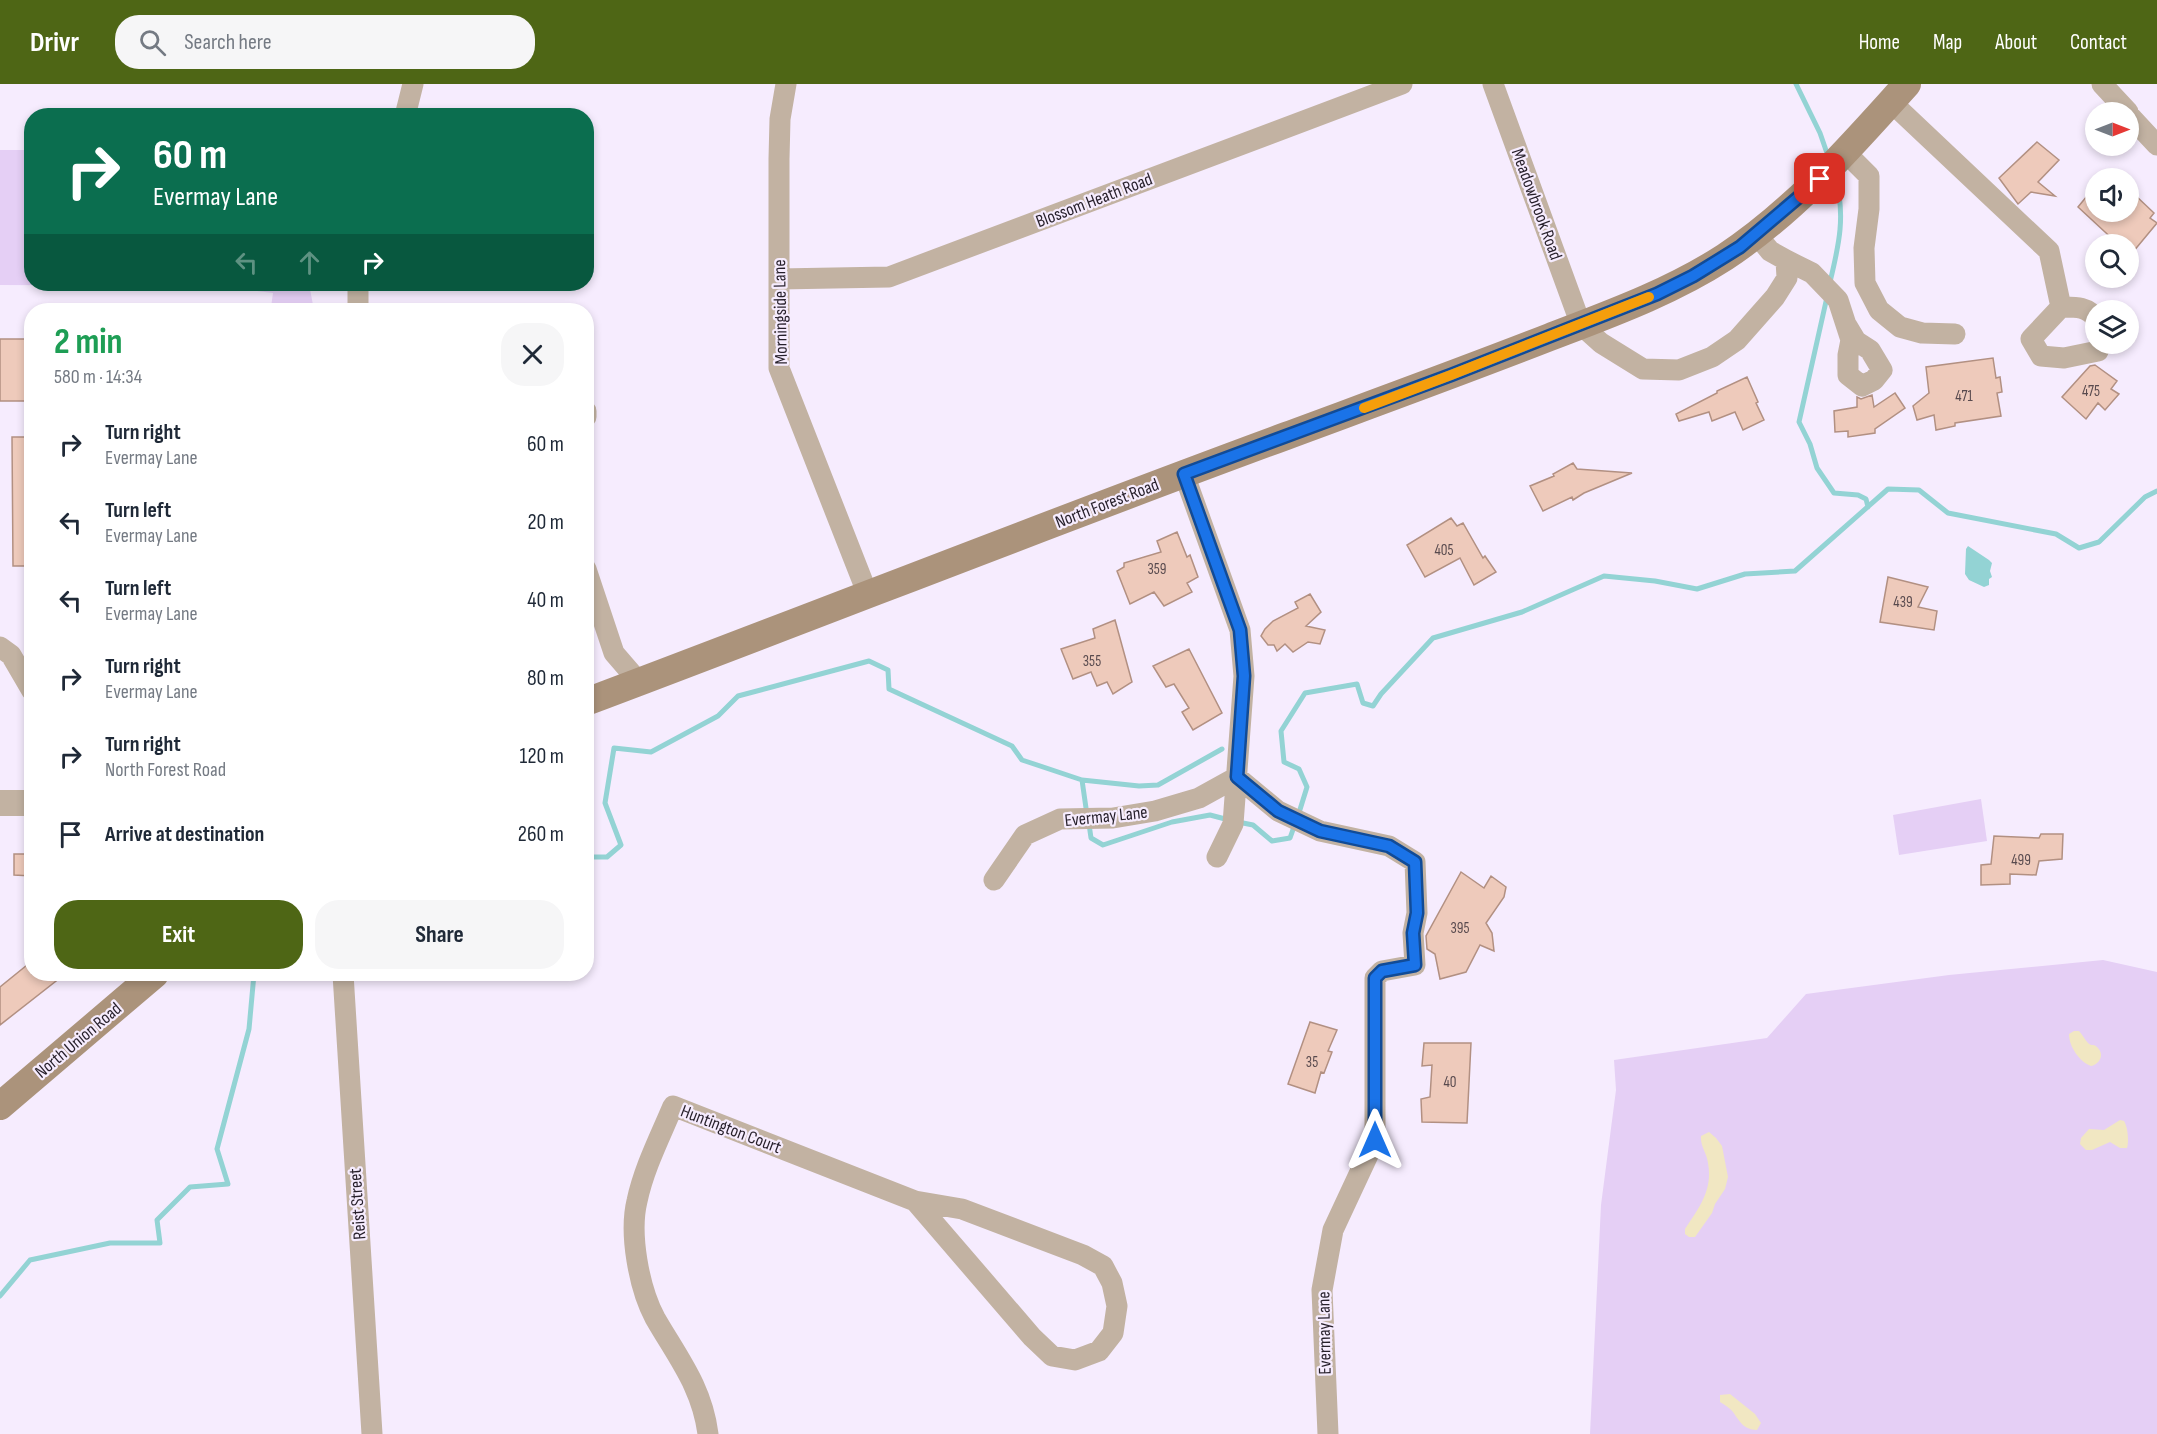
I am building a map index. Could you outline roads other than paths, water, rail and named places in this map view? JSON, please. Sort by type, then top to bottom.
[{"type":"main road","name":"North Forest Road","points":[[594,699],[1581,325],[1693,276],[1756,234],[1806,192],[1899,93]]},
{"type":"main road","name":"North Union Road","points":[[0,1106],[147,981]]},
{"type":"street","points":[[407,108],[413,84]]},
{"type":"street","name":"Morningside Lane","points":[[786,84],[780,119],[779,159],[779,368],[868,595]]},
{"type":"street","name":"Blossom Heath Road","points":[[779,279],[890,277],[1402,84]]},
{"type":"street","name":"Meadowbrook Road","points":[[1493,84],[1581,325]]},
{"type":"street","points":[[2102,84],[2118,102]]},
{"type":"street","points":[[1899,93],[2049,251],[2061,307]]},
{"type":"street","points":[[2139,126],[2157,146]]},
{"type":"street","points":[[1845,152],[1869,176],[1869,209],[1864,248],[1865,282],[1879,310],[1900,327],[1922,333],[1955,334]]},
{"type":"street","points":[[1756,234],[1770,251],[1812,273],[1838,300],[1847,327]]},
{"type":"street","points":[[1581,325],[1601,343],[1642,369],[1680,370],[1712,357],[1737,340],[1775,297],[1787,278],[1786,260]]},
{"type":"street","points":[[2085,310],[2078,307],[2061,307],[2031,339],[2041,356],[2064,358],[2085,354]]},
{"type":"street","points":[[1184,474],[1240,630],[1244,676],[1233,824],[1217,856]]},
{"type":"street","points":[[594,593],[614,653],[639,682]]},
{"type":"street","points":[[0,647],[11,655],[24,677]]},
{"type":"street","name":"Evermay Lane","points":[[994,880],[1025,835],[1060,819],[1113,818],[1155,811],[1199,798],[1237,777],[1278,811],[1320,831],[1389,846],[1415,862],[1417,913],[1413,933],[1415,965],[1382,971],[1375,978],[1375,1140],[1333,1230],[1322,1290],[1328,1434]]},
{"type":"street","points":[[0,803],[24,803]]},
{"type":"street","name":"Reist Street","points":[[343,981],[372,1434]]},
{"type":"street","name":"Huntington Court","points":[[708,1434],[706,1414],[699,1394],[654,1315],[643,1286],[636,1256],[636,1202],[645,1173],[673,1106],[915,1201],[962,1209],[1083,1255],[1103,1266],[1112,1282],[1117,1306],[1113,1333],[1099,1351],[1075,1360],[1052,1356],[1032,1337],[915,1201]]},
{"type":"waterway","points":[[1796,84],[1820,133],[1828,156]]},
{"type":"waterway","points":[[1830,282],[1841,217],[1835,177]]},
{"type":"waterway","points":[[1827,297],[1799,422],[1810,444],[1817,468],[1834,493],[1858,495],[1866,499],[1868,507]]},
{"type":"waterway","points":[[1298,816],[1307,787],[1299,769],[1284,762],[1281,731],[1305,693],[1357,684],[1363,703],[1373,706],[1381,694],[1433,638],[1522,612],[1604,576],[1655,581],[1697,589],[1745,574],[1795,571],[1888,489],[1919,490],[1948,513],[2056,534],[2079,548],[2099,542],[2145,497],[2157,491]]},
{"type":"waterway","points":[[594,857],[607,857],[621,845],[605,803],[614,748],[651,752],[718,716],[738,696],[869,661],[888,670],[889,689],[1012,746],[1022,760],[1082,780],[1087,815]]},
{"type":"waterway","points":[[1082,780],[1139,786],[1158,785],[1222,749]]},
{"type":"waterway","points":[[1089,824],[1091,838],[1103,845],[1172,822],[1210,815],[1229,820]]},
{"type":"waterway","points":[[1238,822],[1253,825],[1272,841],[1290,838],[1295,824]]},
{"type":"waterway","points":[[0,1296],[30,1260],[110,1243],[160,1243],[157,1220],[190,1187],[228,1184],[217,1149],[249,1029],[253,981]]}]
